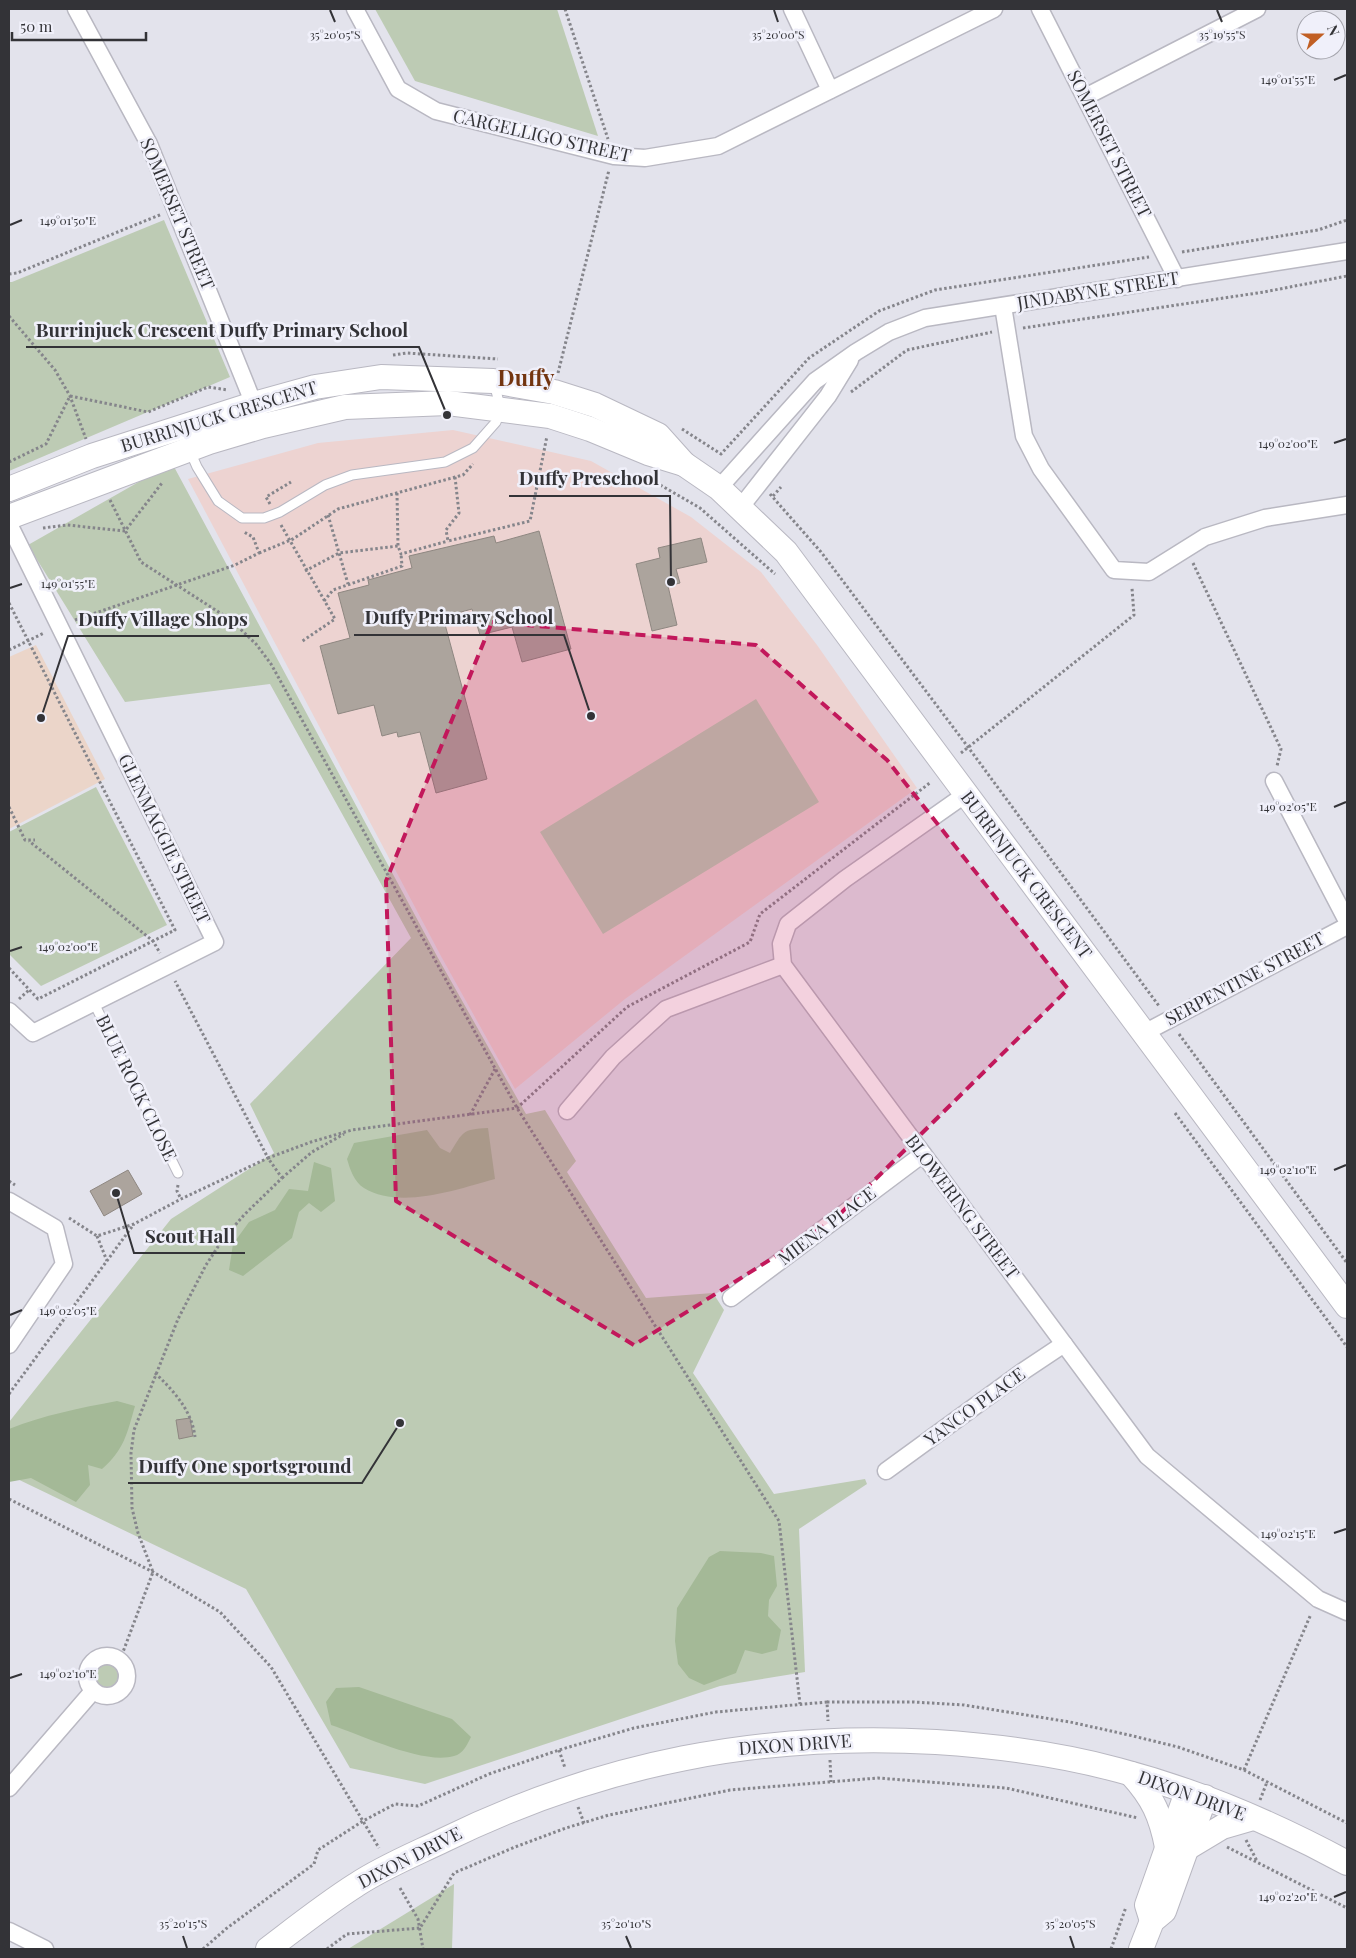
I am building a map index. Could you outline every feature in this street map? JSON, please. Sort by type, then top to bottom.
[{"type":"street","name":"SOMERSET STREET","points":[[76,9],[149,144],[263,426]]},
{"type":"street","name":"CARGELLIGO STREET","points":[[355,9],[398,88],[436,111],[614,156],[645,158],[718,146],[994,9]]},
{"type":"street","points":[[792,9],[830,90]]},
{"type":"street","name":"SOMERSET STREET","points":[[1040,9],[1177,278]]},
{"type":"street","points":[[1084,96],[1257,9]]},
{"type":"street","name":"JINDABYNE STREET","points":[[719,488],[815,381],[856,352],[889,332],[926,318],[1347,251]]},
{"type":"street","points":[[1003,306],[1024,436],[1041,470],[1114,570],[1149,572],[1206,537],[1265,518],[1347,504]]},
{"type":"street","name":"JINDABYNE STREET","points":[[740,508],[828,396],[856,352]]},
{"type":"street","name":"BURRINJUCK CRESCENT","points":[[9,489],[92,456],[254,404],[314,387],[381,377],[493,381],[554,392],[595,405],[658,435],[684,464],[719,488],[786,552],[1347,1306]]},
{"type":"street","name":"BURRINJUCK CRESCENT","points":[[11,526],[193,458],[263,426],[344,407],[448,403],[550,416],[590,429],[648,453],[684,464]]},
{"type":"street","name":"GLENMAGGIE STREET","points":[[9,1010],[33,1033],[215,942],[11,526]]},
{"type":"street","points":[[1274,781],[1347,921]]},
{"type":"street","points":[[567,1111],[613,1057],[666,1010],[783,965],[780,944],[788,924],[845,879],[966,794]]},
{"type":"street","name":"SERPENTINE STREET","points":[[1144,1033],[1347,926]]},
{"type":"street","name":"BLOWERING STREET","points":[[783,965],[1147,1456],[1318,1599],[1347,1612]]},
{"type":"street","name":"MIENA PLACE","points":[[731,1298],[923,1154]]},
{"type":"street","points":[[9,1201],[55,1228],[64,1264],[9,1345]]},
{"type":"street","name":"YANCO PLACE","points":[[886,1471],[1022,1372],[1064,1344]]},
{"type":"street","points":[[107,1655],[120,1660],[127,1670],[126,1684],[123,1689],[118,1694],[105,1696],[93,1691],[86,1679],[89,1665],[100,1656],[107,1655]]},
{"type":"street","points":[[9,1788],[93,1691]]},
{"type":"street","name":"DIXON DRIVE","points":[[268,1949],[358,1883],[476,1824],[523,1804],[583,1783],[643,1766],[766,1745],[848,1740],[903,1740],[979,1745],[1041,1754],[1132,1774],[1196,1795],[1249,1828],[1309,1842],[1347,1863]]},
{"type":"street","points":[[1132,1774],[1146,1790],[1180,1840]]},
{"type":"street","points":[[1141,1949],[1152,1920],[1147,1905],[1180,1840],[1196,1795]]},
{"type":"street","points":[[1180,1840],[1222,1827],[1249,1828]]},
{"type":"street","points":[[9,1931],[45,1949]]},
{"type":"lane","points":[[200,421],[193,458],[218,501],[242,518],[264,518],[275,514],[325,486],[352,475],[445,462],[473,448],[485,437],[496,422],[500,410],[493,381]]},
{"type":"lane","name":"BLUE ROCK CLOSE","points":[[94,1003],[178,1173]]},
{"type":"path","points":[[558,373],[607,174],[614,156],[565,9]]},
{"type":"path","points":[[9,274],[18,273],[175,208]]},
{"type":"path","points":[[850,393],[907,350],[1008,330],[1264,292],[1347,276]]},
{"type":"path","points":[[9,316],[55,370],[70,396],[87,442]]},
{"type":"path","points":[[9,462],[46,444],[70,396]]},
{"type":"path","points":[[540,434],[554,439]]},
{"type":"path","points":[[401,554],[530,521],[546,436]]},
{"type":"path","points":[[125,531],[162,483],[193,458]]},
{"type":"path","points":[[9,650],[59,626],[235,565],[289,540],[338,509],[455,477],[463,474],[476,461]]},
{"type":"path","points":[[638,471],[700,508],[777,576]]},
{"type":"path","points":[[448,541],[446,530],[459,513],[455,477]]},
{"type":"path","points":[[785,480],[774,496],[821,552],[968,747],[1134,615],[1132,571]]},
{"type":"path","points":[[291,482],[266,497],[306,571],[335,619],[301,642]]},
{"type":"path","points":[[324,600],[333,590],[402,566],[398,546],[397,493]]},
{"type":"path","points":[[107,495],[140,562],[231,620],[256,644],[271,664],[517,1108],[779,1521],[800,1704],[716,1712],[634,1728],[559,1750],[488,1774],[418,1806],[395,1804],[318,1850],[314,1864],[227,1928],[203,1949]]},
{"type":"path","points":[[328,516],[348,584]]},
{"type":"path","points":[[11,526],[43,528],[67,525],[125,531]]},
{"type":"path","points":[[237,528],[254,538],[260,553]]},
{"type":"path","points":[[306,571],[339,553],[398,546]]},
{"type":"path","points":[[1187,549],[1281,749],[1274,781]]},
{"type":"path","points":[[9,603],[174,930],[38,999],[9,968]]},
{"type":"path","points":[[97,1236],[134,1224],[181,1199],[268,1158],[311,1142],[352,1130],[517,1108],[627,1007],[750,942],[760,914],[932,781]]},
{"type":"path","points":[[9,808],[25,840],[29,841],[153,941],[268,1158],[282,1178]]},
{"type":"path","points":[[29,841],[35,840]]},
{"type":"path","points":[[470,1115],[495,1069]]},
{"type":"path","points":[[120,1660],[153,1572],[138,1533],[132,1508],[130,1462],[134,1430],[155,1373],[191,1292],[223,1239],[244,1215],[312,1152],[352,1130]]},
{"type":"path","points":[[9,1180],[17,1186]]},
{"type":"path","points":[[65,1216],[97,1236],[107,1261]]},
{"type":"path","points":[[9,1394],[134,1224]]},
{"type":"path","points":[[155,1373],[166,1383],[188,1413],[193,1423],[195,1437]]},
{"type":"path","points":[[9,1499],[153,1572],[220,1612],[271,1667],[379,1848]]},
{"type":"path","points":[[1244,1770],[1318,1599]]},
{"type":"path","points":[[827,1702],[914,1702],[964,1705],[1070,1722],[1178,1747],[1244,1770],[1347,1823]]},
{"type":"path","points":[[420,1928],[454,1873],[523,1844],[609,1815],[730,1790],[878,1778],[1006,1788],[1180,1840],[1221,1844],[1347,1908]]},
{"type":"path","points":[[1249,1828],[1257,1862]]},
{"type":"path","points":[[400,1888],[418,1919],[423,1949]]},
{"type":"path","points":[[327,1949],[347,1934],[420,1928]]},
{"type":"highlighted area","points":[[492,622],[756,645],[887,760],[1068,989],[835,1219],[634,1345],[396,1201],[386,881]]},
{"type":"shaded area","points":[[453,430],[591,461],[691,517],[761,572],[817,645],[917,788],[625,999],[515,1089],[442,958],[188,479],[318,443]]},
{"type":"shaded area","points":[[36,645],[105,779],[9,829],[9,657]]},
{"type":"green space","points":[[375,9],[557,9],[598,136],[415,81]]},
{"type":"green space","points":[[164,220],[230,377],[9,471],[9,282]]},
{"type":"green space","points":[[172,463],[438,958],[526,1114],[545,1110],[576,1161],[567,1172],[646,1298],[713,1293],[724,1310],[693,1373],[774,1494],[865,1479],[867,1484],[799,1529],[805,1672],[720,1686],[425,1784],[350,1768],[246,1589],[9,1475],[9,1422],[171,1219],[274,1153],[250,1104],[411,938],[270,684],[125,702],[28,545]]},
{"type":"green space","points":[[756,699],[819,802],[603,934],[540,832]]},
{"type":"green space","points":[[96,787],[167,925],[41,986],[9,954],[9,832]]},
{"type":"green space","points":[[488,1128],[495,1179],[429,1196],[394,1197],[378,1194],[364,1188],[355,1179],[347,1159],[354,1143],[427,1130],[440,1148],[450,1153],[464,1133],[473,1129]]},
{"type":"green space","points":[[314,1162],[331,1168],[335,1201],[321,1212],[309,1203],[299,1212],[292,1238],[243,1276],[229,1270],[233,1244],[249,1222],[275,1210],[289,1189],[308,1191]]},
{"type":"green space","points":[[117,1401],[135,1406],[124,1441],[115,1455],[102,1469],[88,1465],[90,1485],[76,1502],[31,1478],[9,1482],[9,1429],[76,1409]]},
{"type":"green space","points":[[720,1551],[761,1553],[774,1556],[777,1586],[769,1600],[768,1616],[781,1630],[777,1650],[762,1654],[745,1650],[736,1673],[704,1685],[689,1678],[678,1664],[675,1641],[677,1608],[709,1557]]},
{"type":"green space","points":[[112,1657],[125,1670],[124,1684],[120,1689],[113,1692],[93,1691],[89,1678],[90,1667],[98,1660]]},
{"type":"green space","points":[[359,1687],[452,1719],[471,1737],[460,1753],[441,1758],[392,1748],[331,1725],[326,1702],[336,1688]]},
{"type":"green space","points":[[454,1884],[452,1949],[348,1949]]},
{"type":"building","points":[[539,531],[571,649],[522,662],[512,627],[480,635],[472,609],[443,617],[487,779],[436,793],[420,732],[398,737],[397,732],[382,736],[374,705],[338,714],[320,646],[350,638],[338,593],[369,585],[368,580],[412,568],[409,556],[494,536],[496,543]]},
{"type":"building","points":[[701,538],[707,562],[676,569],[680,583],[668,586],[677,625],[652,631],[636,564],[660,558],[658,548]]},
{"type":"building","points":[[128,1170],[142,1194],[104,1216],[90,1191]]},
{"type":"building","points":[[190,1418],[193,1436],[179,1439],[176,1420]]},
{"type":"place","name":"Burrinjuck Crescent Duffy Primary School","points":[[447,415]]},
{"type":"place","name":"Duffy Preschool","points":[[671,582]]},
{"type":"place","name":"Duffy Primary School","points":[[591,716]]},
{"type":"place","name":"Duffy Village Shops","points":[[41,718]]},
{"type":"place","name":"Scout Hall","points":[[116,1193]]},
{"type":"place","name":"Duffy One sportsground","points":[[400,1423]]},
{"type":"district","name":"Duffy","points":[[526,378]]}]
